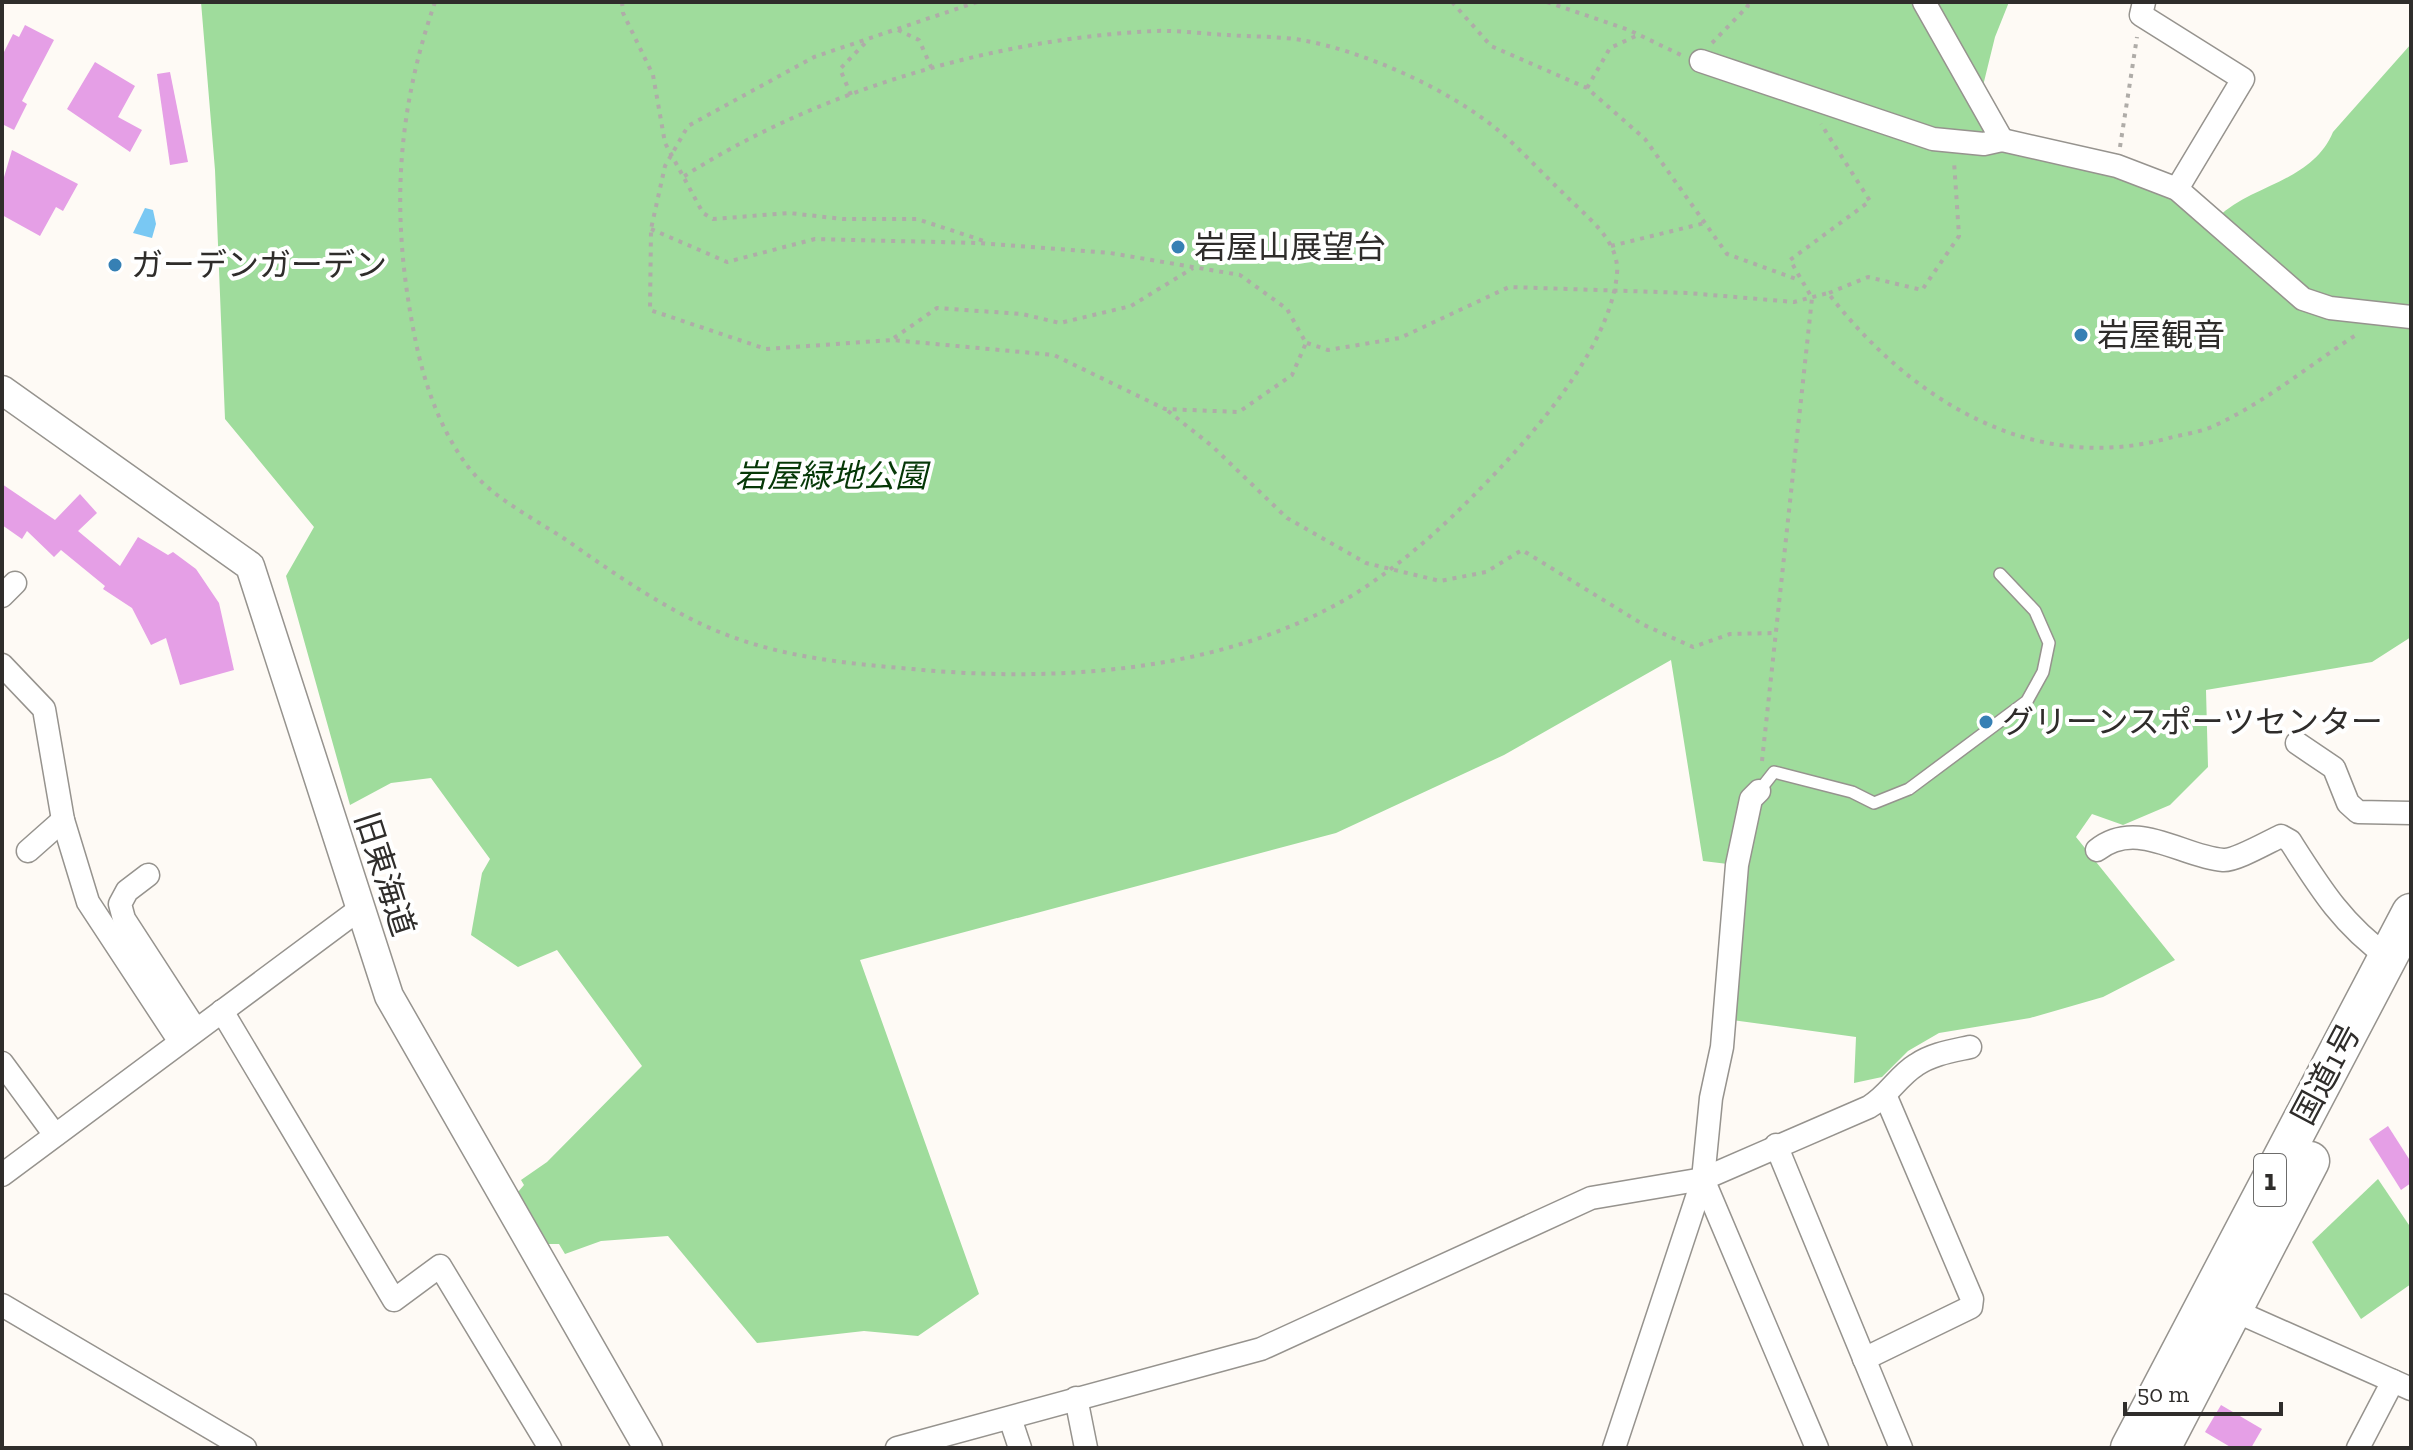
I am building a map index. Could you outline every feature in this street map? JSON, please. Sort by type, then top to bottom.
[{"type":"highway","name":"国道1号","points":[[2161,1448],[2233,1310],[2400,962],[2411,913]]},
{"type":"highway","name":"国道1号","points":[[2130,1448],[2400,962]]},
{"type":"street","points":[[1924,2],[2002,140]]},
{"type":"street","points":[[2142,9],[2243,79],[2177,189]]},
{"type":"street","points":[[1701,61],[1907,132],[1959,143],[2002,140],[2117,166],[2177,189],[2303,299],[2330,308],[2384,317],[2411,317]]},
{"type":"street","name":"旧東海道","points":[[2,390],[250,566],[389,996],[648,1448]]},
{"type":"street","points":[[2,665],[44,709],[63,820],[88,902],[188,1036]]},
{"type":"street","points":[[2297,743],[2334,768],[2348,803],[2358,812],[2389,815],[2411,813]]},
{"type":"street","points":[[1614,1448],[1703,1179],[1711,1098],[1722,1047],[1737,865],[1751,799],[1759,791]]},
{"type":"street","points":[[28,851],[63,820]]},
{"type":"street","points":[[2097,850],[2110,840],[2146,839],[2225,860],[2281,836],[2290,841],[2337,913],[2358,936],[2400,962]]},
{"type":"street","points":[[148,875],[127,891],[120,904],[124,919],[188,1036]]},
{"type":"street","points":[[2,1175],[361,908]]},
{"type":"street","points":[[222,1011],[394,1300],[440,1266],[550,1448]]},
{"type":"street","points":[[897,1448],[952,1442],[1010,1418],[1076,1398],[1261,1349],[1591,1198],[1703,1179],[1886,1097],[1914,1066],[1936,1055],[1970,1047]]},
{"type":"street","points":[[2,1063],[55,1135]]},
{"type":"street","points":[[1864,1359],[1971,1307],[1972,1299],[1886,1097]]},
{"type":"street","points":[[1776,1145],[1901,1448]]},
{"type":"street","points":[[1703,1179],[1817,1448]]},
{"type":"street","points":[[2,1305],[245,1448]]},
{"type":"street","points":[[2233,1310],[2402,1385],[2358,1448]]},
{"type":"street","points":[[1076,1398],[1086,1448]]},
{"type":"street","points":[[1010,1418],[1020,1448]]},
{"type":"lane","points":[[1759,791],[1774,772],[1852,792],[1874,803],[1909,789],[2027,701],[2043,672],[2049,643],[2035,611],[2000,574]]},
{"type":"path","points":[[435,2],[413,72],[400,156],[398,214],[401,267],[418,352],[437,415],[469,467],[488,488],[627,584],[714,629],[805,660],[964,674],[1086,674],[1202,655],[1284,627],[1351,596],[1390,569],[1480,490],[1570,385],[1601,331],[1618,267],[1608,237],[1495,127],[1411,76],[1379,62],[1301,40],[1159,31],[1007,47],[851,95],[721,152],[683,177]]},
{"type":"path","points":[[622,2],[623,13],[653,75],[665,143],[703,213],[713,219],[789,213],[843,219],[917,219],[996,245]]},
{"type":"path","points":[[977,2],[814,57],[688,126],[665,166],[651,229],[650,310],[766,349],[892,340],[1054,355],[1165,409],[1212,446],[1287,518],[1366,563],[1440,581],[1486,572],[1522,550],[1644,625],[1693,647],[1730,634],[1775,633]]},
{"type":"path","points":[[1452,2],[1491,46],[1587,88],[1645,139],[1727,254],[1802,281]]},
{"type":"path","points":[[1547,2],[1561,4],[1638,35],[1668,52],[1701,61],[1716,37],[1748,6],[1742,2]]},
{"type":"path","points":[[2117,166],[2142,9]]},
{"type":"path","points":[[896,29],[919,40],[932,70]]},
{"type":"path","points":[[1587,88],[1610,48],[1638,35]]},
{"type":"path","points":[[851,95],[840,69],[869,38]]},
{"type":"path","points":[[1759,791],[1812,298],[1790,260],[1870,201],[1817,117],[1852,111]]},
{"type":"path","points":[[651,229],[727,262],[815,239],[996,245],[1110,253],[1240,275],[1287,309],[1306,343],[1328,350],[1400,338],[1509,287],[1688,293],[1794,302],[1868,277],[1922,290],[1959,236],[1953,165],[1959,143]]},
{"type":"path","points":[[1611,246],[1705,223]]},
{"type":"path","points":[[892,340],[937,308],[1022,314],[1060,323],[1131,306],[1195,267]]},
{"type":"path","points":[[1828,293],[1865,338],[1910,377],[1955,409],[2026,441],[2104,450],[2146,445],[2213,426],[2269,396],[2384,317]]},
{"type":"path","points":[[1165,409],[1239,412],[1292,375],[1306,343]]},
{"type":"green space","name":"岩屋緑地公園","points":[[201,2],[2009,2],[1995,37],[1980,98],[2002,140],[2136,177],[2218,217],[2311,162],[2333,132],[2411,44],[2411,637],[2372,662],[2206,690],[2208,767],[2170,805],[2123,825],[2092,814],[2076,837],[2175,960],[2103,997],[2030,1018],[1939,1033],[1908,1051],[1882,1077],[1854,1083],[1856,1037],[1732,1020],[1736,865],[1703,861],[1671,660],[1504,755],[1336,833],[860,960],[979,1294],[918,1336],[864,1331],[757,1343],[668,1236],[601,1241],[565,1254],[559,1244],[548,1244],[518,1192],[524,1185],[521,1180],[547,1162],[642,1066],[557,950],[518,967],[471,935],[482,873],[490,859],[431,778],[391,783],[350,805],[286,576],[314,527],[225,419],[215,170]]},
{"type":"green space","points":[[2378,1179],[2411,1228],[2411,1284],[2361,1319],[2312,1242]]},
{"type":"water","points":[[145,208],[153,210],[156,224],[152,238],[133,233]]},
{"type":"building","points":[[25,25],[54,40],[22,101],[27,104],[14,130],[2,124],[2,56],[13,34],[19,37]]},
{"type":"building","points":[[95,62],[135,86],[118,117],[142,130],[130,152],[67,109]]},
{"type":"building","points":[[170,72],[188,162],[170,165],[157,74]]},
{"type":"building","points":[[12,150],[78,184],[63,211],[56,207],[40,236],[2,215],[2,184]]},
{"type":"building","points":[[2,484],[55,520],[80,494],[97,513],[78,531],[120,566],[138,537],[168,555],[173,552],[196,569],[219,603],[234,670],[180,685],[166,638],[151,645],[132,608],[103,589],[105,586],[61,550],[54,557],[27,531],[22,539],[2,525]]},
{"type":"building","points":[[2388,1126],[2411,1162],[2411,1183],[2401,1190],[2369,1139]]},
{"type":"building","points":[[2221,1405],[2262,1429],[2251,1448],[2232,1448],[2205,1432]]},
{"type":"place","name":"岩屋山展望台","points":[[1178,247]]},
{"type":"place","name":"ガーデンガーデン","points":[[115,265]]},
{"type":"place","name":"岩屋観音","points":[[2081,335]]},
{"type":"place","name":"グリーンスポーツセンター","points":[[1986,722]]}]
